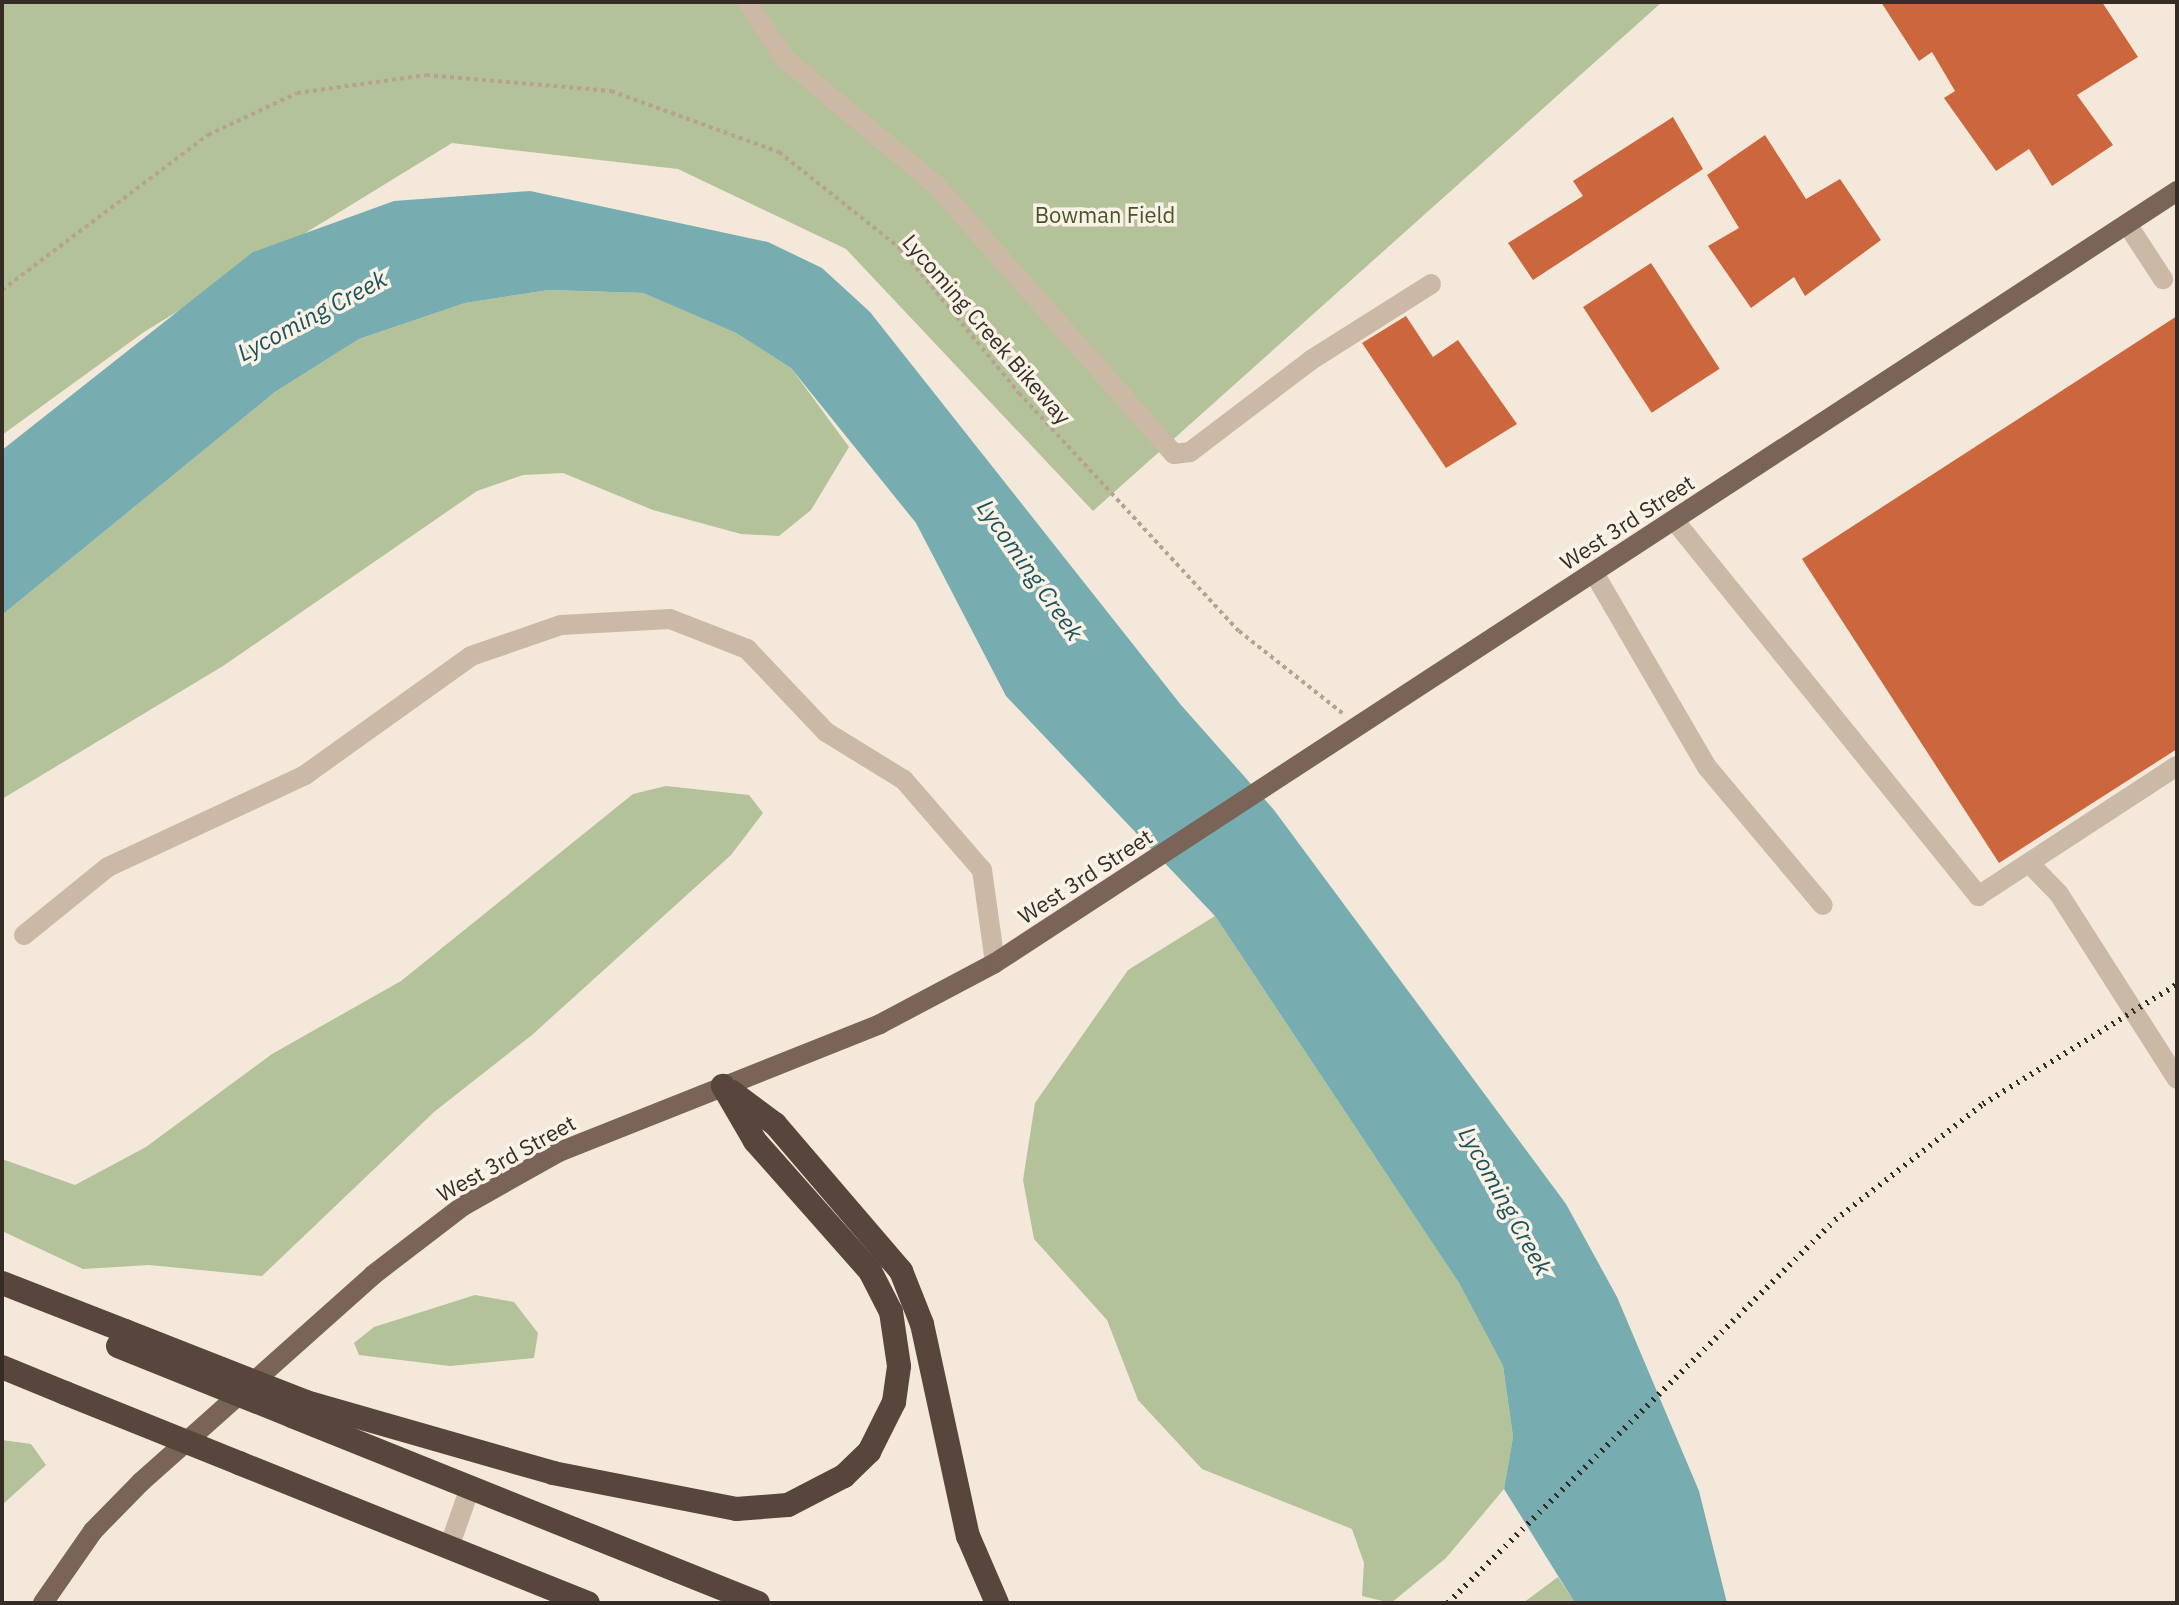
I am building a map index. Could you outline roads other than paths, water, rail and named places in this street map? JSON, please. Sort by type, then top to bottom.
[{"type":"highway","points":[[299,1409],[553,1473],[727,1508],[788,1505],[838,1481],[869,1452],[894,1402],[899,1366],[891,1312],[865,1265],[755,1141],[723,1086]]},
{"type":"highway","points":[[723,1086],[775,1124],[905,1279],[968,1536],[997,1603]]},
{"type":"highway","points":[[2,1283],[122,1339]]},
{"type":"highway","points":[[2,1299],[122,1339],[299,1409],[470,1488],[758,1603]]},
{"type":"highway","points":[[2,1367],[588,1603]]},
{"type":"main road","name":"West 3rd Street","points":[[43,1603],[93,1531],[141,1482],[430,1229],[559,1152],[880,1024],[995,963],[2177,191]]},
{"type":"lane","points":[[747,2],[784,58],[936,185],[1174,454],[1190,452],[1311,360],[1431,284]]},
{"type":"lane","points":[[2127,224],[2163,279]]},
{"type":"lane","points":[[1674,520],[1978,896],[2177,766]]},
{"type":"lane","points":[[1594,573],[1707,767],[1823,905]]},
{"type":"lane","points":[[24,935],[108,867],[293,782],[471,656],[561,625],[670,619],[747,649],[826,732],[904,780],[982,870],[995,963]]},
{"type":"lane","points":[[2029,863],[2059,894],[2177,1079]]},
{"type":"lane","points":[[449,1547],[470,1488]]},
{"type":"water","name":"Lycoming Creek","points":[[530,191],[768,242],[822,268],[870,312],[1181,705],[1274,810],[1566,1204],[1617,1297],[1699,1491],[1727,1603],[1575,1603],[1504,1489],[1513,1437],[1503,1366],[1459,1283],[1215,916],[1006,696],[916,523],[791,368],[736,333],[643,293],[549,290],[465,303],[359,339],[275,392],[2,615],[2,450],[253,252],[394,201]]},
{"type":"railway","points":[[1448,1603],[1835,1220],[1983,1104],[2177,984]]},
{"type":"park label","name":"Bowman Field","points":[[1105,215]]}]
